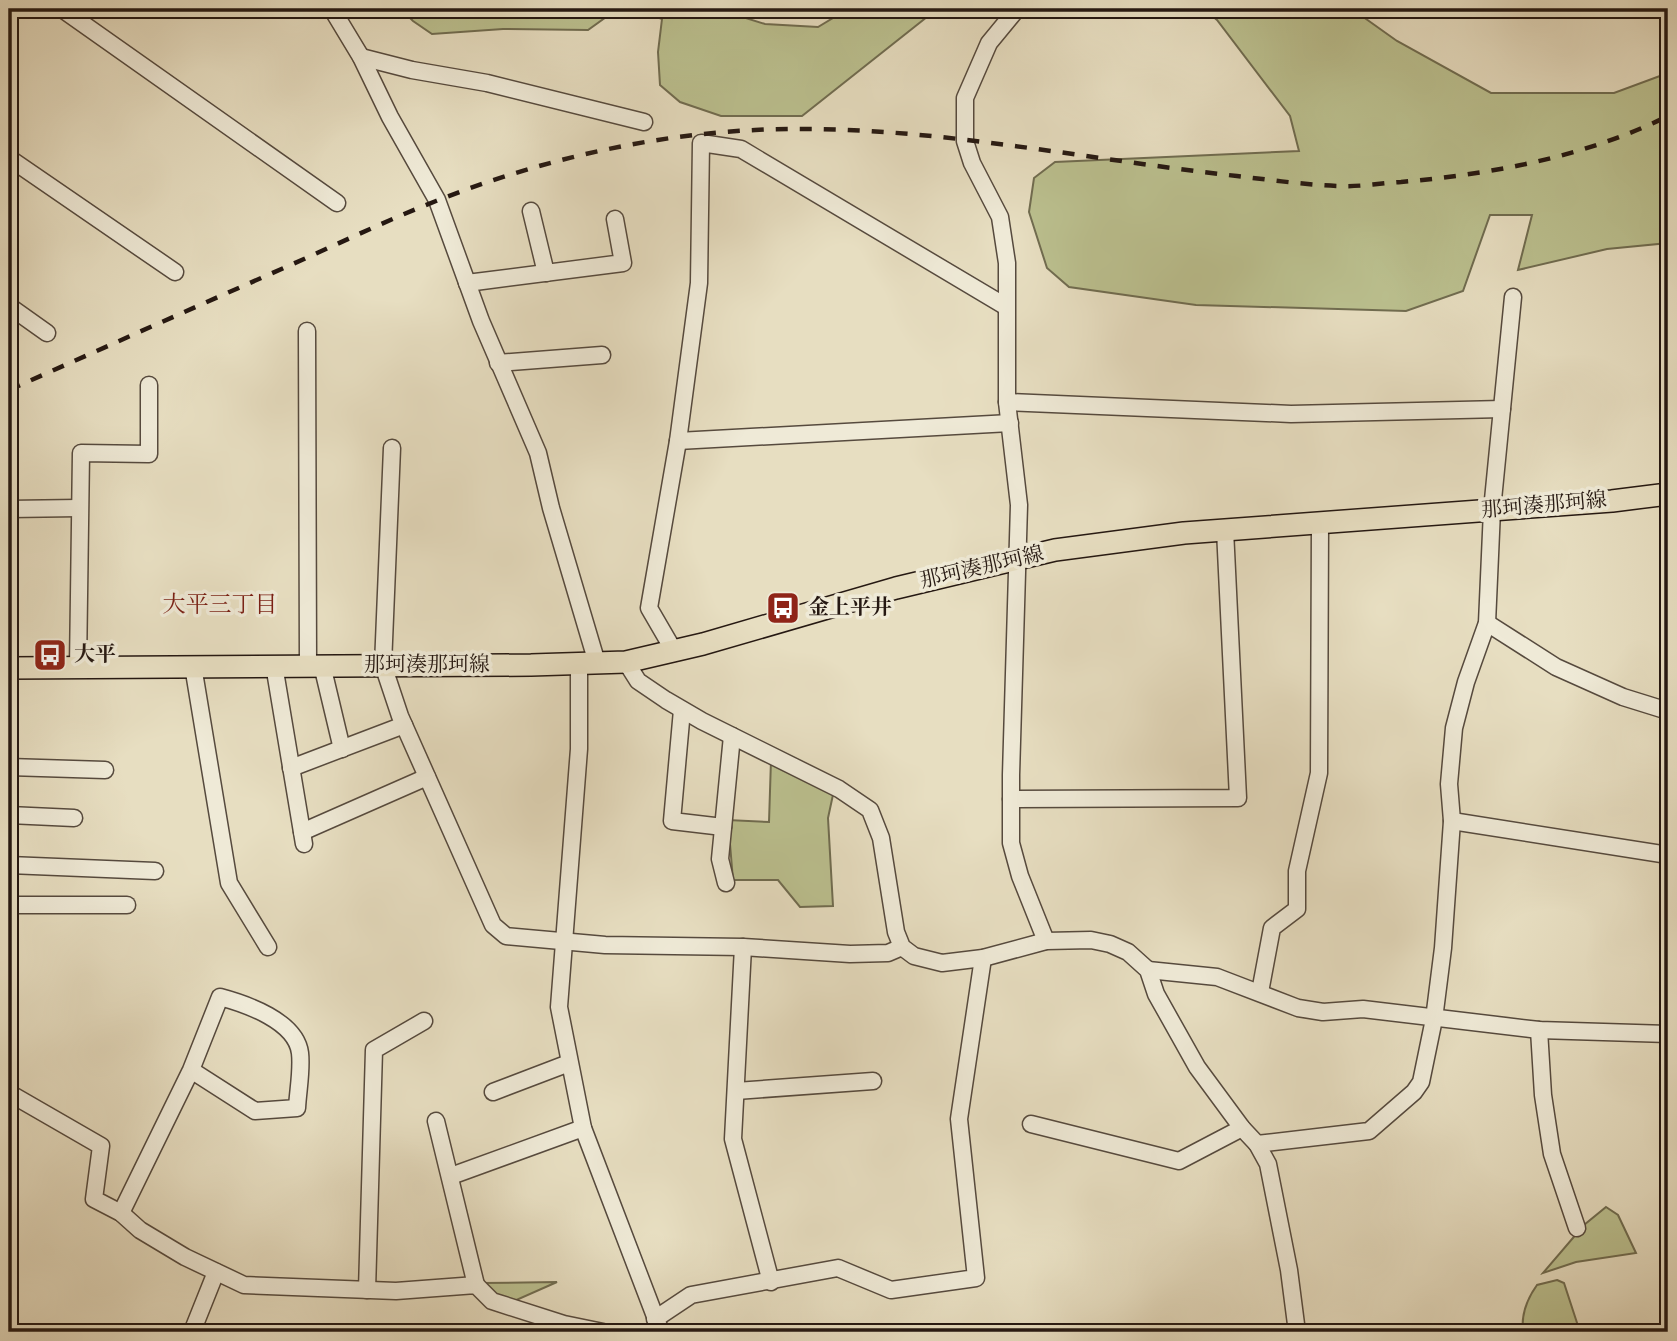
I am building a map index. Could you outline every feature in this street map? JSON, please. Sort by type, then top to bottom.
[{"type":"main road","name":"那珂湊那珂線","points":[[9,668],[626,662],[1016,558],[1109,542],[1226,530],[1612,501],[1668,494]]},
{"type":"street","points":[[62,9],[337,203]]},
{"type":"street","points":[[332,9],[361,57],[390,117],[437,200],[498,363],[538,453],[588,663],[562,941],[559,1007],[583,1128],[658,1326],[691,1295],[838,1268],[891,1290],[976,1278],[959,1119],[983,958]]},
{"type":"street","points":[[1017,9],[989,43],[965,98],[965,141],[972,163],[1000,217],[1006,263],[1007,402],[1018,505],[1011,843],[1020,876],[1046,941]]},
{"type":"street","points":[[361,57],[412,70],[487,83],[644,122]]},
{"type":"street","points":[[674,651],[649,608],[678,441],[699,283],[701,144],[741,149],[1006,306]]},
{"type":"street","points":[[9,158],[175,272]]},
{"type":"street","points":[[531,211],[545,273]]},
{"type":"street","points":[[467,283],[623,263],[615,219]]},
{"type":"street","points":[[1257,1144],[1369,1131],[1421,1083],[1434,1018],[1443,948],[1452,821],[1449,784],[1454,728],[1466,682],[1487,623],[1492,510],[1513,297]]},
{"type":"street","points":[[9,306],[47,333]]},
{"type":"street","points":[[307,331],[315,665],[342,749]]},
{"type":"street","points":[[498,363],[602,355]]},
{"type":"street","points":[[78,667],[80,453],[149,454],[149,385]]},
{"type":"street","points":[[1007,402],[1291,414],[1502,409]]},
{"type":"street","points":[[678,441],[1010,423]]},
{"type":"street","points":[[392,448],[383,665],[404,724],[492,925],[506,936],[605,945],[743,947],[850,954],[888,953],[902,947]]},
{"type":"street","points":[[9,509],[79,508]]},
{"type":"street","points":[[1259,992],[1272,928],[1297,909],[1297,871],[1319,774],[1320,523]]},
{"type":"street","points":[[1011,799],[1238,798],[1226,530]]},
{"type":"street","points":[[1487,623],[1556,667],[1623,697],[1668,711]]},
{"type":"street","points":[[626,662],[638,681],[682,709],[839,789],[870,810],[881,838],[891,911],[902,947],[914,956],[942,963],[983,958],[1046,941],[1091,940],[1128,952],[1148,970],[1156,994],[1197,1067],[1257,1144],[1268,1164],[1289,1270],[1297,1332]]},
{"type":"street","points":[[193,666],[229,883],[268,947]]},
{"type":"street","points":[[274,666],[303,838],[427,776]]},
{"type":"street","points":[[682,709],[671,821],[723,827]]},
{"type":"street","points":[[291,768],[404,724]]},
{"type":"street","points":[[726,883],[720,859],[733,736]]},
{"type":"street","points":[[9,767],[105,770]]},
{"type":"street","points":[[9,815],[74,818]]},
{"type":"street","points":[[1452,821],[1668,855]]},
{"type":"street","points":[[9,865],[155,871]]},
{"type":"street","points":[[9,905],[127,905]]},
{"type":"street","points":[[743,947],[733,1139],[771,1282]]},
{"type":"street","points":[[1148,970],[1217,977],[1276,1001],[1323,1012],[1363,1009],[1539,1030],[1668,1034]]},
{"type":"street","points":[[121,1213],[191,1069],[220,997],[249,1004],[288,1029],[300,1051],[297,1108],[255,1111],[191,1069]]},
{"type":"street","points":[[367,1290],[374,1050],[424,1021]]},
{"type":"street","points":[[1539,1030],[1543,1095],[1552,1154],[1577,1228]]},
{"type":"street","points":[[493,1091],[569,1063]]},
{"type":"street","points":[[736,1091],[873,1082]]},
{"type":"street","points":[[9,1093],[101,1146],[94,1199],[121,1213],[152,1237],[244,1285],[367,1290],[476,1285]]},
{"type":"street","points":[[436,1121],[476,1285],[492,1301],[564,1324],[603,1332]]},
{"type":"street","points":[[1031,1124],[1179,1161],[1242,1128]]},
{"type":"street","points":[[451,1176],[583,1128]]},
{"type":"street","points":[[192,1332],[216,1272]]},
{"type":"green space","points":[[401,9],[636,9],[609,15],[588,30],[503,29],[432,34]]},
{"type":"green space","points":[[636,9],[717,9],[765,24],[818,27],[848,9],[937,9],[802,116],[721,116],[680,102],[660,85],[658,52],[662,19]]},
{"type":"green space","points":[[1204,9],[1352,9],[1397,41],[1491,93],[1614,93],[1668,73],[1668,243],[1607,249],[1518,270],[1532,215],[1490,215],[1463,291],[1406,311],[1196,305],[1069,287],[1047,268],[1029,212],[1034,178],[1055,162],[1299,151],[1290,116],[1217,20]]},
{"type":"green space","points":[[771,760],[834,790],[828,818],[833,906],[800,907],[778,880],[733,880],[728,820],[769,822]]},
{"type":"green space","points":[[1606,1207],[1618,1215],[1636,1253],[1576,1262],[1543,1273],[1584,1225]]},
{"type":"green space","points":[[1557,1280],[1564,1283],[1580,1332],[1523,1332],[1524,1313],[1533,1290],[1537,1285]]},
{"type":"green space","points":[[557,1282],[512,1302],[493,1297],[483,1283]]},
{"type":"railway","points":[[9,390],[436,201],[553,162],[633,144],[755,130],[875,131],[997,144],[1276,181],[1348,186],[1435,179],[1537,161],[1604,142],[1668,116]]},
{"type":"place","name":"金上平井","points":[[783,608]]},
{"type":"place","name":"大平","points":[[50,655]]},
{"type":"district","name":"大平三丁目","points":[[220,605]]}]
